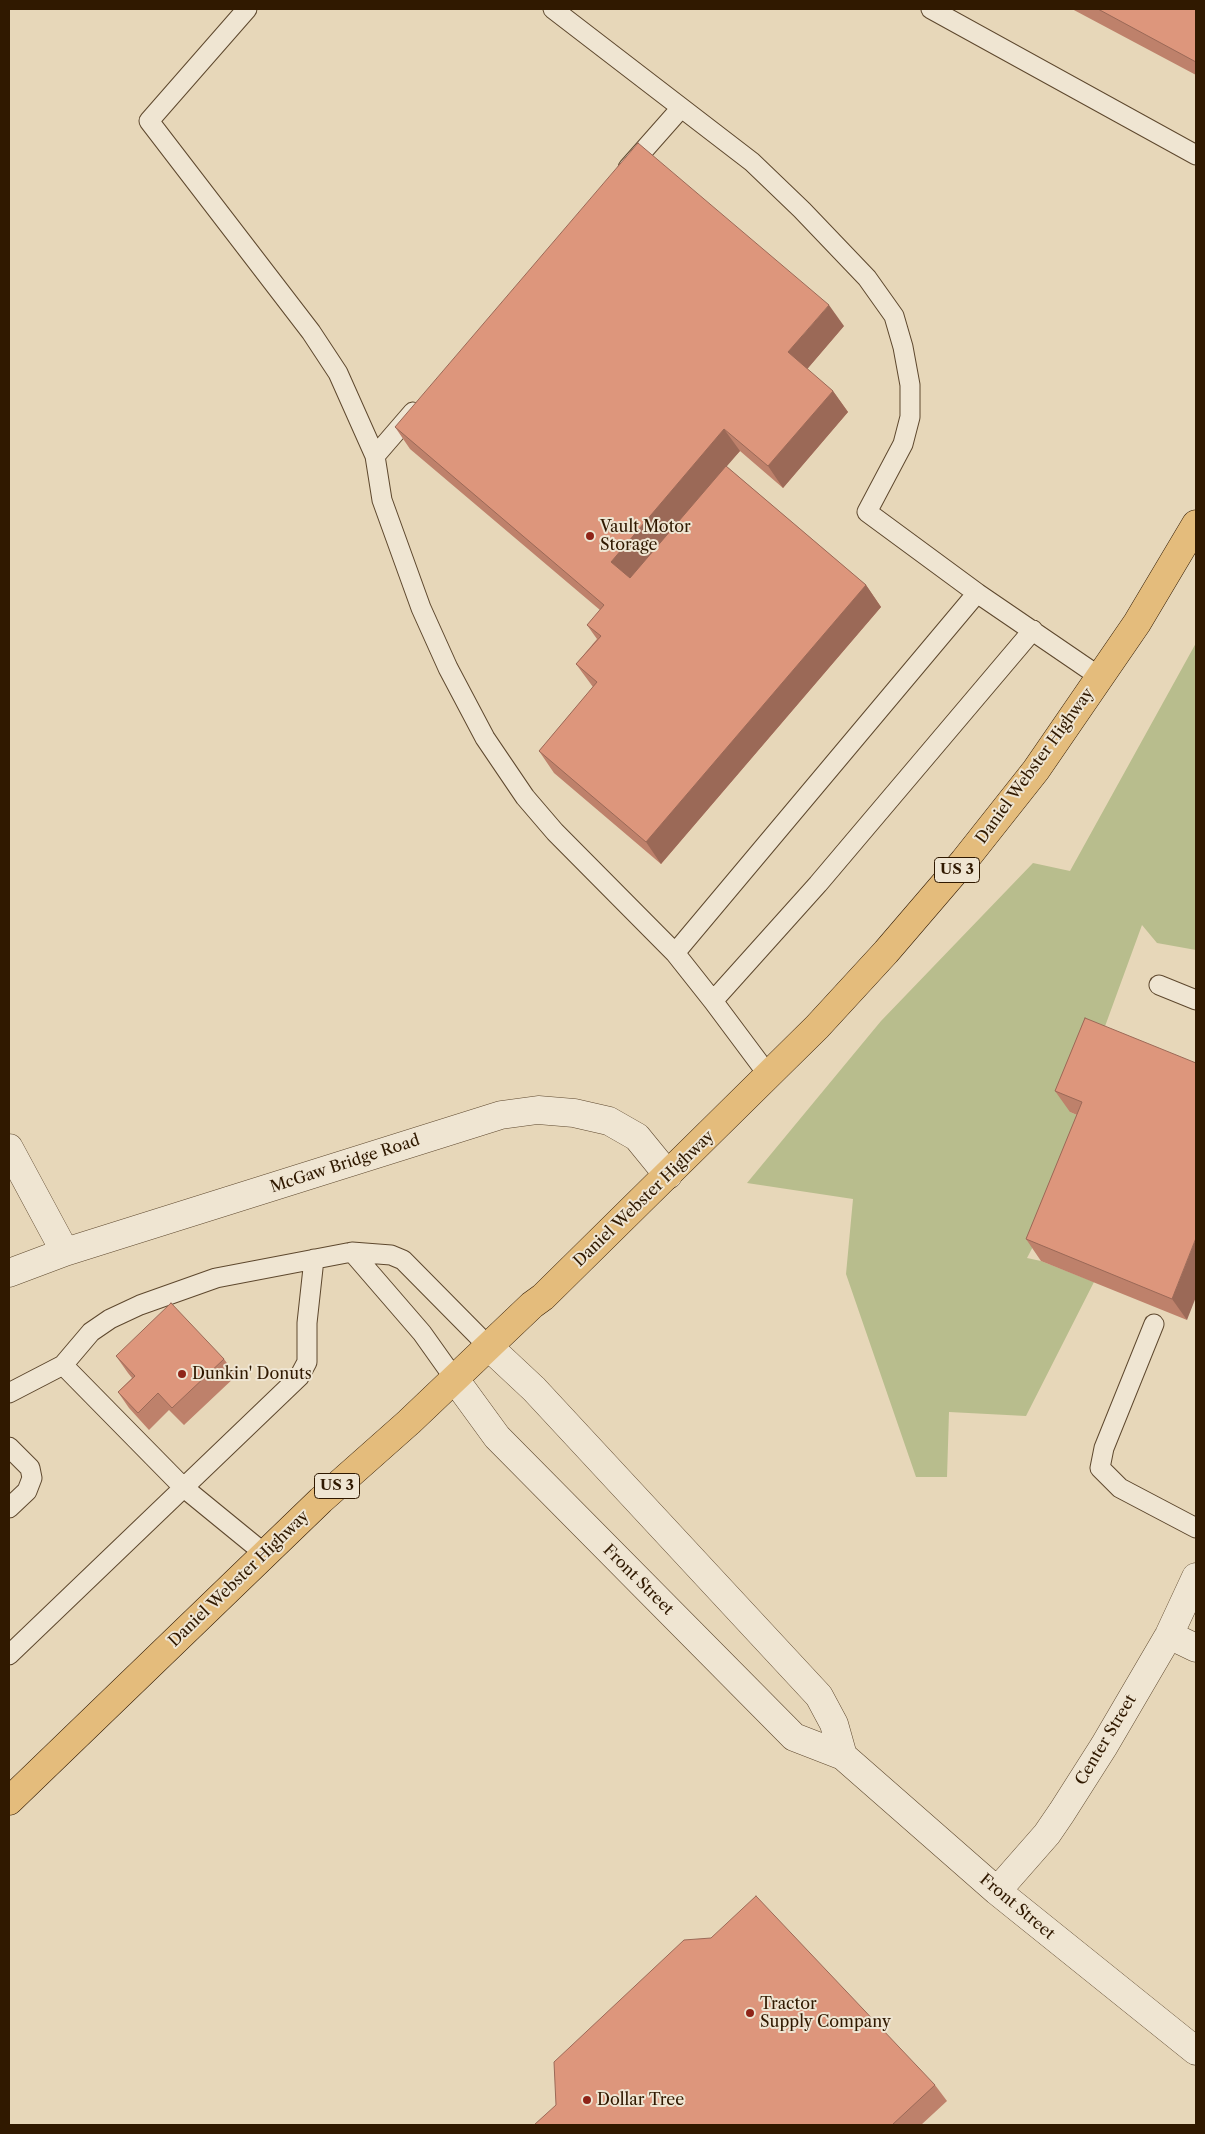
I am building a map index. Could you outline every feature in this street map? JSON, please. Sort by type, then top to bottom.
[{"type":"main road","name":"Daniel Webster Highway","points":[[9,1801],[265,1554],[543,1297],[769,1076],[886,952],[964,861],[1036,770],[1137,623],[1196,524]]},
{"type":"street","name":"McGaw Bridge Road","points":[[9,1273],[65,1252],[501,1115],[538,1110],[574,1113],[609,1121],[637,1137],[668,1175]]},
{"type":"street","points":[[9,1148],[65,1252]]},
{"type":"street","points":[[488,1346],[534,1389],[819,1696],[834,1724],[842,1756]]},
{"type":"street","name":"Front Street","points":[[454,1378],[497,1437],[794,1737],[842,1756],[997,1891],[1196,2051]]},
{"type":"street","name":"Center Street","points":[[997,1891],[1031,1853],[1062,1812],[1104,1746],[1169,1635],[1196,1577]]},
{"type":"street","points":[[1169,1635],[1196,1648]]},
{"type":"lane","points":[[247,9],[150,121],[311,332],[338,373],[375,456],[382,500],[421,608],[448,668],[485,738],[525,797],[555,832],[675,953],[769,1076]]},
{"type":"lane","points":[[553,9],[752,162],[868,278],[894,316],[903,347],[910,385],[910,417],[903,444],[867,512],[977,593],[1100,677]]},
{"type":"lane","points":[[931,9],[1196,155]]},
{"type":"lane","points":[[616,182],[681,108]]},
{"type":"lane","points":[[375,456],[427,396]]},
{"type":"lane","points":[[675,953],[977,593]]},
{"type":"lane","points":[[713,1001],[818,884],[1032,630]]},
{"type":"lane","points":[[1159,985],[1196,1000]]},
{"type":"lane","points":[[9,1393],[63,1365],[91,1332],[110,1319],[140,1305],[216,1278],[352,1252],[390,1255],[403,1260],[488,1346]]},
{"type":"lane","points":[[352,1252],[422,1333],[454,1378]]},
{"type":"lane","points":[[9,1655],[299,1377],[307,1362],[307,1323],[314,1259]]},
{"type":"lane","points":[[1154,1324],[1104,1448],[1100,1468],[1120,1488],[1196,1528]]},
{"type":"lane","points":[[63,1365],[183,1487],[265,1554]]},
{"type":"lane","points":[[9,1447],[30,1468],[32,1478],[27,1491],[9,1508]]},
{"type":"green space","points":[[1196,643],[1196,950],[1157,943],[1142,925],[1100,1040],[1070,1112],[1097,1124],[1027,1258],[1041,1261],[1094,1282],[1026,1416],[949,1412],[947,1477],[916,1477],[846,1274],[853,1199],[747,1183],[881,1021],[1033,863],[1070,871]]},
{"type":"building","points":[[1098,9],[1196,9],[1196,62]]},
{"type":"building","name":"Vault Motor Storage","points":[[638,143],[829,305],[788,352],[833,391],[768,466],[724,429],[611,562],[630,578],[726,466],[866,585],[646,842],[539,751],[597,682],[576,664],[601,636],[587,625],[604,605],[395,427]]},
{"type":"building","points":[[1085,1018],[1196,1063],[1196,1238],[1172,1299],[1026,1239],[1082,1102],[1055,1091]]},
{"type":"building","name":"Dunkin' Donuts","points":[[171,1303],[224,1359],[172,1408],[158,1393],[138,1413],[118,1392],[135,1376],[116,1356]]},
{"type":"building","name":"Tractor Supply Company","points":[[756,1896],[935,2085],[892,2125],[534,2125],[556,2105],[554,2062],[684,1940],[711,1938]]},
{"type":"place","name":"Vault Motor Storage","points":[[590,536]]},
{"type":"place","name":"Dunkin' Donuts","points":[[182,1374]]},
{"type":"place","name":"Tractor Supply Company","points":[[750,2013]]},
{"type":"place","name":"Dollar Tree","points":[[587,2100]]}]
